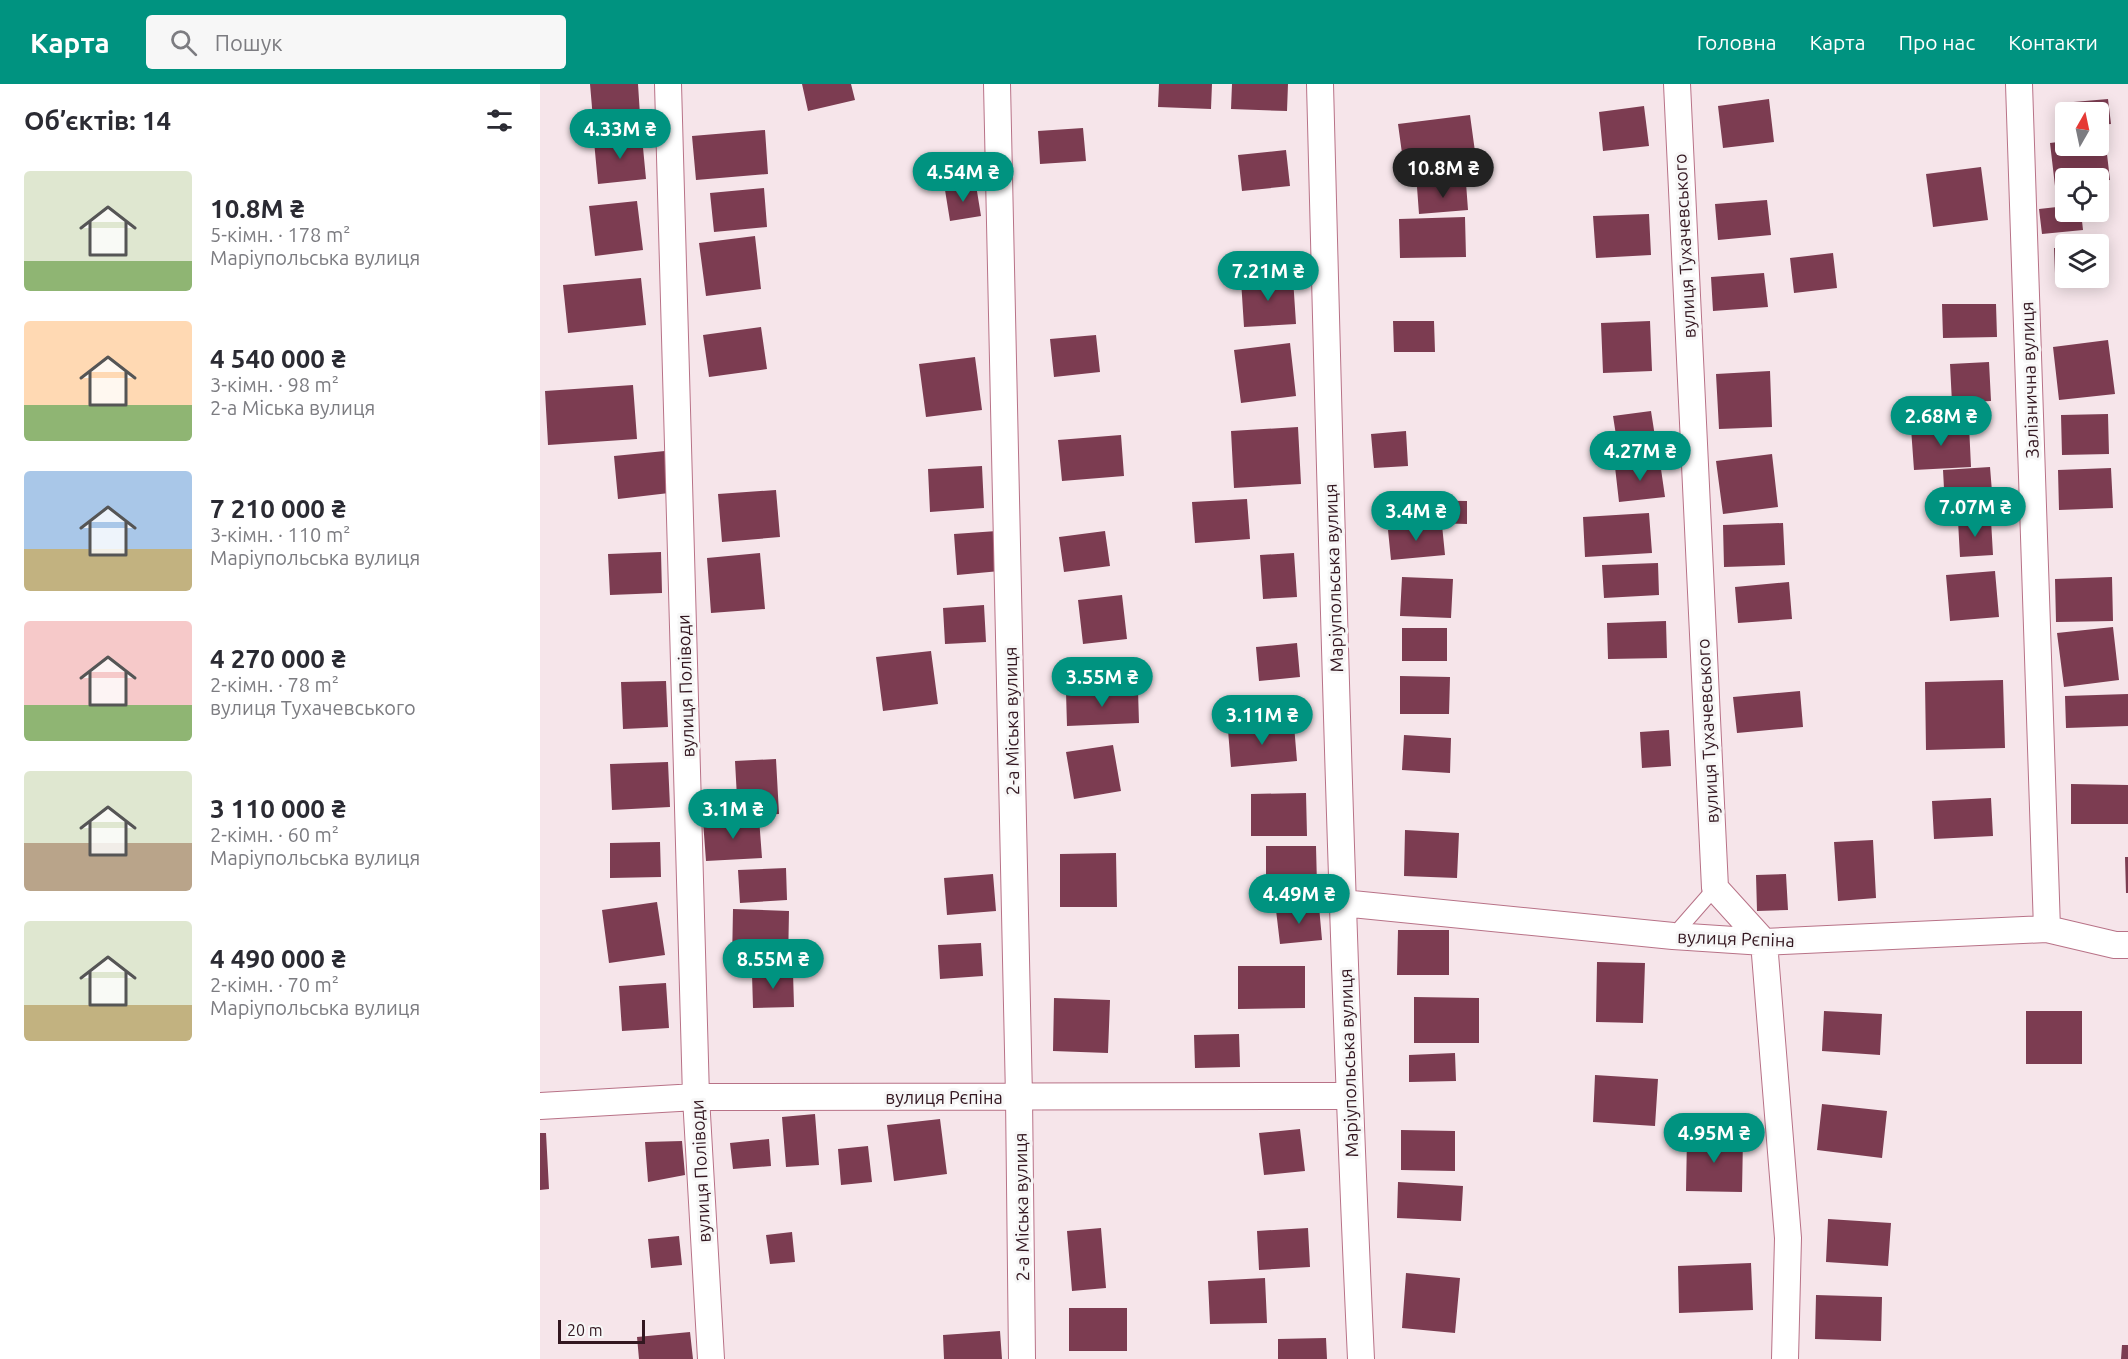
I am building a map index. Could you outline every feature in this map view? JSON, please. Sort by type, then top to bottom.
[{"type":"street","name":"вулиця Поліводи","points":[[668,84],[696,1097],[711,1359]]},
{"type":"street","name":"2-а Міська вулиця","points":[[997,84],[1019,1097],[1022,1359]]},
{"type":"street","name":"Маріупольська вулиця","points":[[1320,84],[1342,903],[1361,1359]]},
{"type":"street","name":"вулиця Тухачевського","points":[[1677,84],[1715,888]]},
{"type":"street","name":"Залізнична вулиця","points":[[2019,84],[2047,929]]},
{"type":"street","points":[[1715,888],[1764,942],[1788,1238],[1785,1359]]},
{"type":"street","name":"вулиця Рєпіна","points":[[1342,903],[1673,936],[1764,942],[2047,929],[2115,945],[2128,945]]},
{"type":"street","name":"вулиця Рєпіна","points":[[540,1106],[696,1097],[1349,1096]]},
{"type":"lane","points":[[1673,936],[1715,888]]},
{"type":"building","points":[[590,84],[638,84],[640,115],[593,119]]},
{"type":"building","points":[[802,84],[851,84],[855,100],[808,111]]},
{"type":"building","points":[[1159,84],[1212,84],[1211,109],[1158,107]]},
{"type":"building","points":[[1232,84],[1288,84],[1287,111],[1231,109]]},
{"type":"building","points":[[1769,99],[1774,142],[1723,148],[1718,106]]},
{"type":"building","points":[[2108,99],[2108,102],[2074,102]]},
{"type":"building","points":[[1644,106],[1649,146],[1603,151],[1599,112]]},
{"type":"building","points":[[1470,115],[1476,159],[1404,168],[1398,124]]},
{"type":"building","points":[[1083,128],[1086,161],[1040,164],[1038,131]]},
{"type":"building","points":[[765,130],[768,174],[696,180],[692,136]]},
{"type":"building","points":[[642,137],[646,179],[598,184],[594,141]]},
{"type":"building","points":[[2055,142],[2055,156],[2107,156],[2109,168],[2055,168],[2055,186],[2050,143]]},
{"type":"building","points":[[1286,150],[1290,186],[1242,191],[1238,155]]},
{"type":"building","points":[[1981,167],[1988,220],[1933,227],[1926,174]]},
{"type":"building","points":[[1466,183],[1468,210],[1419,214],[1417,187]]},
{"type":"building","points":[[976,185],[981,216],[950,221],[945,190]]},
{"type":"building","points":[[764,188],[767,227],[714,232],[710,193]]},
{"type":"building","points":[[1767,200],[1771,235],[1718,240],[1715,204]]},
{"type":"building","points":[[637,201],[643,250],[595,256],[589,206]]},
{"type":"building","points":[[2055,207],[2055,222],[2082,222],[2083,230],[2042,234],[2039,209]]},
{"type":"building","points":[[1649,214],[1651,255],[1596,258],[1593,216]]},
{"type":"building","points":[[1465,217],[1466,257],[1400,258],[1399,219]]},
{"type":"building","points":[[755,236],[761,289],[706,296],[699,243]]},
{"type":"building","points":[[1833,253],[1837,288],[1794,293],[1790,258]]},
{"type":"building","points":[[1764,273],[1768,307],[1713,311],[1711,277]]},
{"type":"building","points":[[641,278],[646,325],[568,333],[563,285]]},
{"type":"building","points":[[1293,278],[1296,324],[1244,327],[1241,280]]},
{"type":"building","points":[[1942,304],[1996,304],[1997,337],[1943,338]]},
{"type":"building","points":[[1393,321],[1434,321],[1435,352],[1394,352]]},
{"type":"building","points":[[1650,321],[1652,371],[1603,373],[1601,323]]},
{"type":"building","points":[[761,327],[767,369],[709,377],[703,335]]},
{"type":"building","points":[[1096,335],[1100,372],[1054,377],[1050,339]]},
{"type":"building","points":[[2108,340],[2115,394],[2059,400],[2053,347]]},
{"type":"building","points":[[1290,343],[1296,396],[1241,403],[1234,350]]},
{"type":"building","points":[[975,357],[982,410],[926,417],[919,364]]},
{"type":"building","points":[[1989,362],[1991,401],[1952,403],[1950,364]]},
{"type":"building","points":[[1770,371],[1772,427],[1719,429],[1716,374]]},
{"type":"building","points":[[633,385],[637,439],[548,445],[545,391]]},
{"type":"building","points":[[1651,411],[1656,443],[1618,448],[1613,416]]},
{"type":"building","points":[[2108,414],[2109,454],[2062,455],[2061,415]]},
{"type":"building","points":[[1969,425],[1971,467],[1914,470],[1911,428]]},
{"type":"building","points":[[1298,427],[1301,484],[1234,488],[1231,431]]},
{"type":"building","points":[[1406,431],[1408,466],[1374,468],[1371,434]]},
{"type":"building","points":[[1121,435],[1124,476],[1062,481],[1058,440]]},
{"type":"building","points":[[665,451],[669,493],[618,499],[614,456]]},
{"type":"building","points":[[1772,454],[1778,507],[1723,514],[1716,461]]},
{"type":"building","points":[[1660,462],[1665,497],[1619,502],[1615,467]]},
{"type":"building","points":[[982,466],[984,508],[930,512],[928,469]]},
{"type":"building","points":[[1990,467],[1993,504],[1945,507],[1943,470]]},
{"type":"building","points":[[2111,468],[2113,508],[2059,510],[2058,470]]},
{"type":"building","points":[[776,490],[780,537],[722,542],[718,494]]},
{"type":"building","points":[[1247,499],[1250,539],[1195,543],[1192,502]]},
{"type":"building","points":[[1398,500],[1467,501],[1467,524],[1398,522]]},
{"type":"building","points":[[1649,513],[1652,553],[1585,557],[1583,517]]},
{"type":"building","points":[[1991,520],[1993,555],[1960,557],[1958,521]]},
{"type":"building","points":[[1783,523],[1785,565],[1724,567],[1723,525]]},
{"type":"building","points":[[1442,525],[1445,555],[1391,560],[1388,530]]},
{"type":"building","points":[[997,531],[1000,571],[957,575],[954,534]]},
{"type":"building","points":[[1105,531],[1110,566],[1064,572],[1059,537]]},
{"type":"building","points":[[661,552],[662,593],[610,595],[608,554]]},
{"type":"building","points":[[760,553],[765,609],[711,613],[707,558]]},
{"type":"building","points":[[1294,553],[1297,597],[1263,599],[1260,555]]},
{"type":"building","points":[[1658,563],[1659,595],[1604,598],[1602,565]]},
{"type":"building","points":[[1995,571],[1999,617],[1950,621],[1946,575]]},
{"type":"building","points":[[1402,577],[1453,579],[1451,618],[1400,616]]},
{"type":"building","points":[[2112,577],[2113,621],[2056,622],[2055,579]]},
{"type":"building","points":[[1789,582],[1792,619],[1738,623],[1735,587]]},
{"type":"building","points":[[1122,595],[1127,639],[1083,644],[1078,600]]},
{"type":"building","points":[[984,605],[986,642],[945,644],[943,608]]},
{"type":"building","points":[[1666,621],[1667,658],[1608,659],[1607,623]]},
{"type":"building","points":[[2113,627],[2119,680],[2064,687],[2057,633]]},
{"type":"building","points":[[1402,628],[1447,628],[1447,661],[1402,661]]},
{"type":"building","points":[[1297,643],[1300,677],[1259,681],[1256,647]]},
{"type":"building","points":[[931,651],[938,704],[883,711],[876,657]]},
{"type":"building","points":[[1400,676],[1450,677],[1449,714],[1400,714]]},
{"type":"building","points":[[2003,680],[2005,748],[1926,750],[1925,682]]},
{"type":"building","points":[[666,681],[668,727],[623,729],[621,682]]},
{"type":"building","points":[[1138,690],[1139,723],[1067,726],[1066,692]]},
{"type":"building","points":[[1800,691],[1803,727],[1737,733],[1733,697]]},
{"type":"building","points":[[2128,694],[2128,726],[2066,728],[2065,696]]},
{"type":"building","points":[[1294,725],[1297,761],[1231,767],[1228,730]]},
{"type":"building","points":[[1669,730],[1671,766],[1642,768],[1640,732]]},
{"type":"building","points":[[1404,735],[1451,738],[1450,773],[1402,770]]},
{"type":"building","points":[[1113,745],[1121,791],[1074,799],[1066,752]]},
{"type":"building","points":[[776,759],[779,814],[738,816],[735,761]]},
{"type":"building","points":[[668,762],[670,807],[612,810],[610,764]]},
{"type":"building","points":[[2071,784],[2128,785],[2128,824],[2071,824]]},
{"type":"building","points":[[1306,793],[1307,836],[1251,836],[1251,794]]},
{"type":"building","points":[[1991,798],[1993,836],[1934,839],[1932,801]]},
{"type":"building","points":[[759,818],[762,858],[706,861],[703,821]]},
{"type":"building","points":[[1405,830],[1459,833],[1457,878],[1404,876]]},
{"type":"building","points":[[1873,840],[1876,898],[1838,901],[1834,842]]},
{"type":"building","points":[[660,842],[661,877],[610,878],[610,843]]},
{"type":"building","points":[[1266,846],[1316,846],[1317,885],[1266,885]]},
{"type":"building","points":[[1116,853],[1117,907],[1060,907],[1060,854]]},
{"type":"building","points":[[2125,857],[2128,857],[2128,893],[2126,893]]},
{"type":"building","points":[[786,868],[787,900],[740,903],[738,870]]},
{"type":"building","points":[[993,874],[996,911],[947,915],[944,878]]},
{"type":"building","points":[[1786,874],[1788,910],[1757,911],[1756,875]]},
{"type":"building","points":[[657,902],[665,955],[609,963],[602,910]]},
{"type":"building","points":[[1319,906],[1322,940],[1280,944],[1276,910]]},
{"type":"building","points":[[733,909],[789,911],[788,965],[732,963]]},
{"type":"building","points":[[1398,930],[1449,930],[1449,975],[1397,975]]},
{"type":"building","points":[[981,943],[983,976],[940,979],[938,945]]},
{"type":"building","points":[[1597,962],[1645,963],[1643,1023],[1596,1022]]},
{"type":"building","points":[[1238,966],[1305,966],[1305,1008],[1238,1009]]},
{"type":"building","points":[[793,972],[794,1007],[753,1008],[752,974]]},
{"type":"building","points":[[666,983],[669,1028],[622,1031],[619,986]]},
{"type":"building","points":[[1414,997],[1479,998],[1479,1043],[1414,1043]]},
{"type":"building","points":[[1054,998],[1110,1000],[1108,1053],[1053,1051]]},
{"type":"building","points":[[1824,1011],[1882,1014],[1880,1055],[1822,1051]]},
{"type":"building","points":[[2026,1011],[2082,1011],[2082,1064],[2026,1064]]},
{"type":"building","points":[[1239,1034],[1240,1067],[1195,1068],[1194,1035]]},
{"type":"building","points":[[1455,1053],[1456,1081],[1409,1082],[1409,1055]]},
{"type":"building","points":[[1595,1075],[1658,1079],[1655,1126],[1593,1122]]},
{"type":"building","points":[[1822,1104],[1887,1111],[1882,1158],[1817,1150]]},
{"type":"building","points":[[815,1114],[819,1165],[786,1167],[782,1117]]},
{"type":"building","points":[[940,1119],[947,1174],[894,1181],[887,1125]]},
{"type":"building","points":[[1300,1129],[1305,1171],[1264,1175],[1259,1133]]},
{"type":"building","points":[[1401,1130],[1455,1131],[1455,1171],[1401,1170]]},
{"type":"building","points":[[540,1133],[546,1133],[549,1189],[540,1190]]},
{"type":"building","points":[[1687,1137],[1743,1138],[1742,1192],[1686,1191]]},
{"type":"building","points":[[769,1139],[771,1166],[733,1169],[730,1143]]},
{"type":"building","points":[[682,1141],[685,1175],[648,1182],[645,1142]]},
{"type":"building","points":[[868,1146],[872,1182],[841,1185],[838,1149]]},
{"type":"building","points":[[1398,1182],[1463,1186],[1461,1221],[1397,1218]]},
{"type":"building","points":[[1828,1219],[1891,1223],[1888,1266],[1826,1262]]},
{"type":"building","points":[[1101,1228],[1106,1288],[1072,1291],[1067,1231]]},
{"type":"building","points":[[1308,1228],[1310,1267],[1259,1270],[1257,1231]]},
{"type":"building","points":[[792,1232],[795,1262],[770,1264],[766,1235]]},
{"type":"building","points":[[679,1236],[682,1265],[651,1268],[648,1239]]},
{"type":"building","points":[[1751,1263],[1753,1310],[1679,1313],[1678,1266]]},
{"type":"building","points":[[1406,1273],[1460,1278],[1455,1333],[1402,1328]]},
{"type":"building","points":[[1265,1278],[1267,1323],[1210,1324],[1208,1281]]},
{"type":"building","points":[[1816,1295],[1882,1297],[1881,1341],[1815,1339]]},
{"type":"building","points":[[1069,1308],[1127,1308],[1127,1351],[1069,1351]]},
{"type":"building","points":[[1000,1331],[1002,1359],[944,1359],[943,1335]]},
{"type":"building","points":[[690,1332],[693,1359],[639,1359],[637,1337]]},
{"type":"building","points":[[1326,1338],[1327,1359],[1278,1359],[1278,1339]]},
{"type":"building","points":[[2122,1345],[2128,1345],[2128,1359],[2121,1359]]}]
